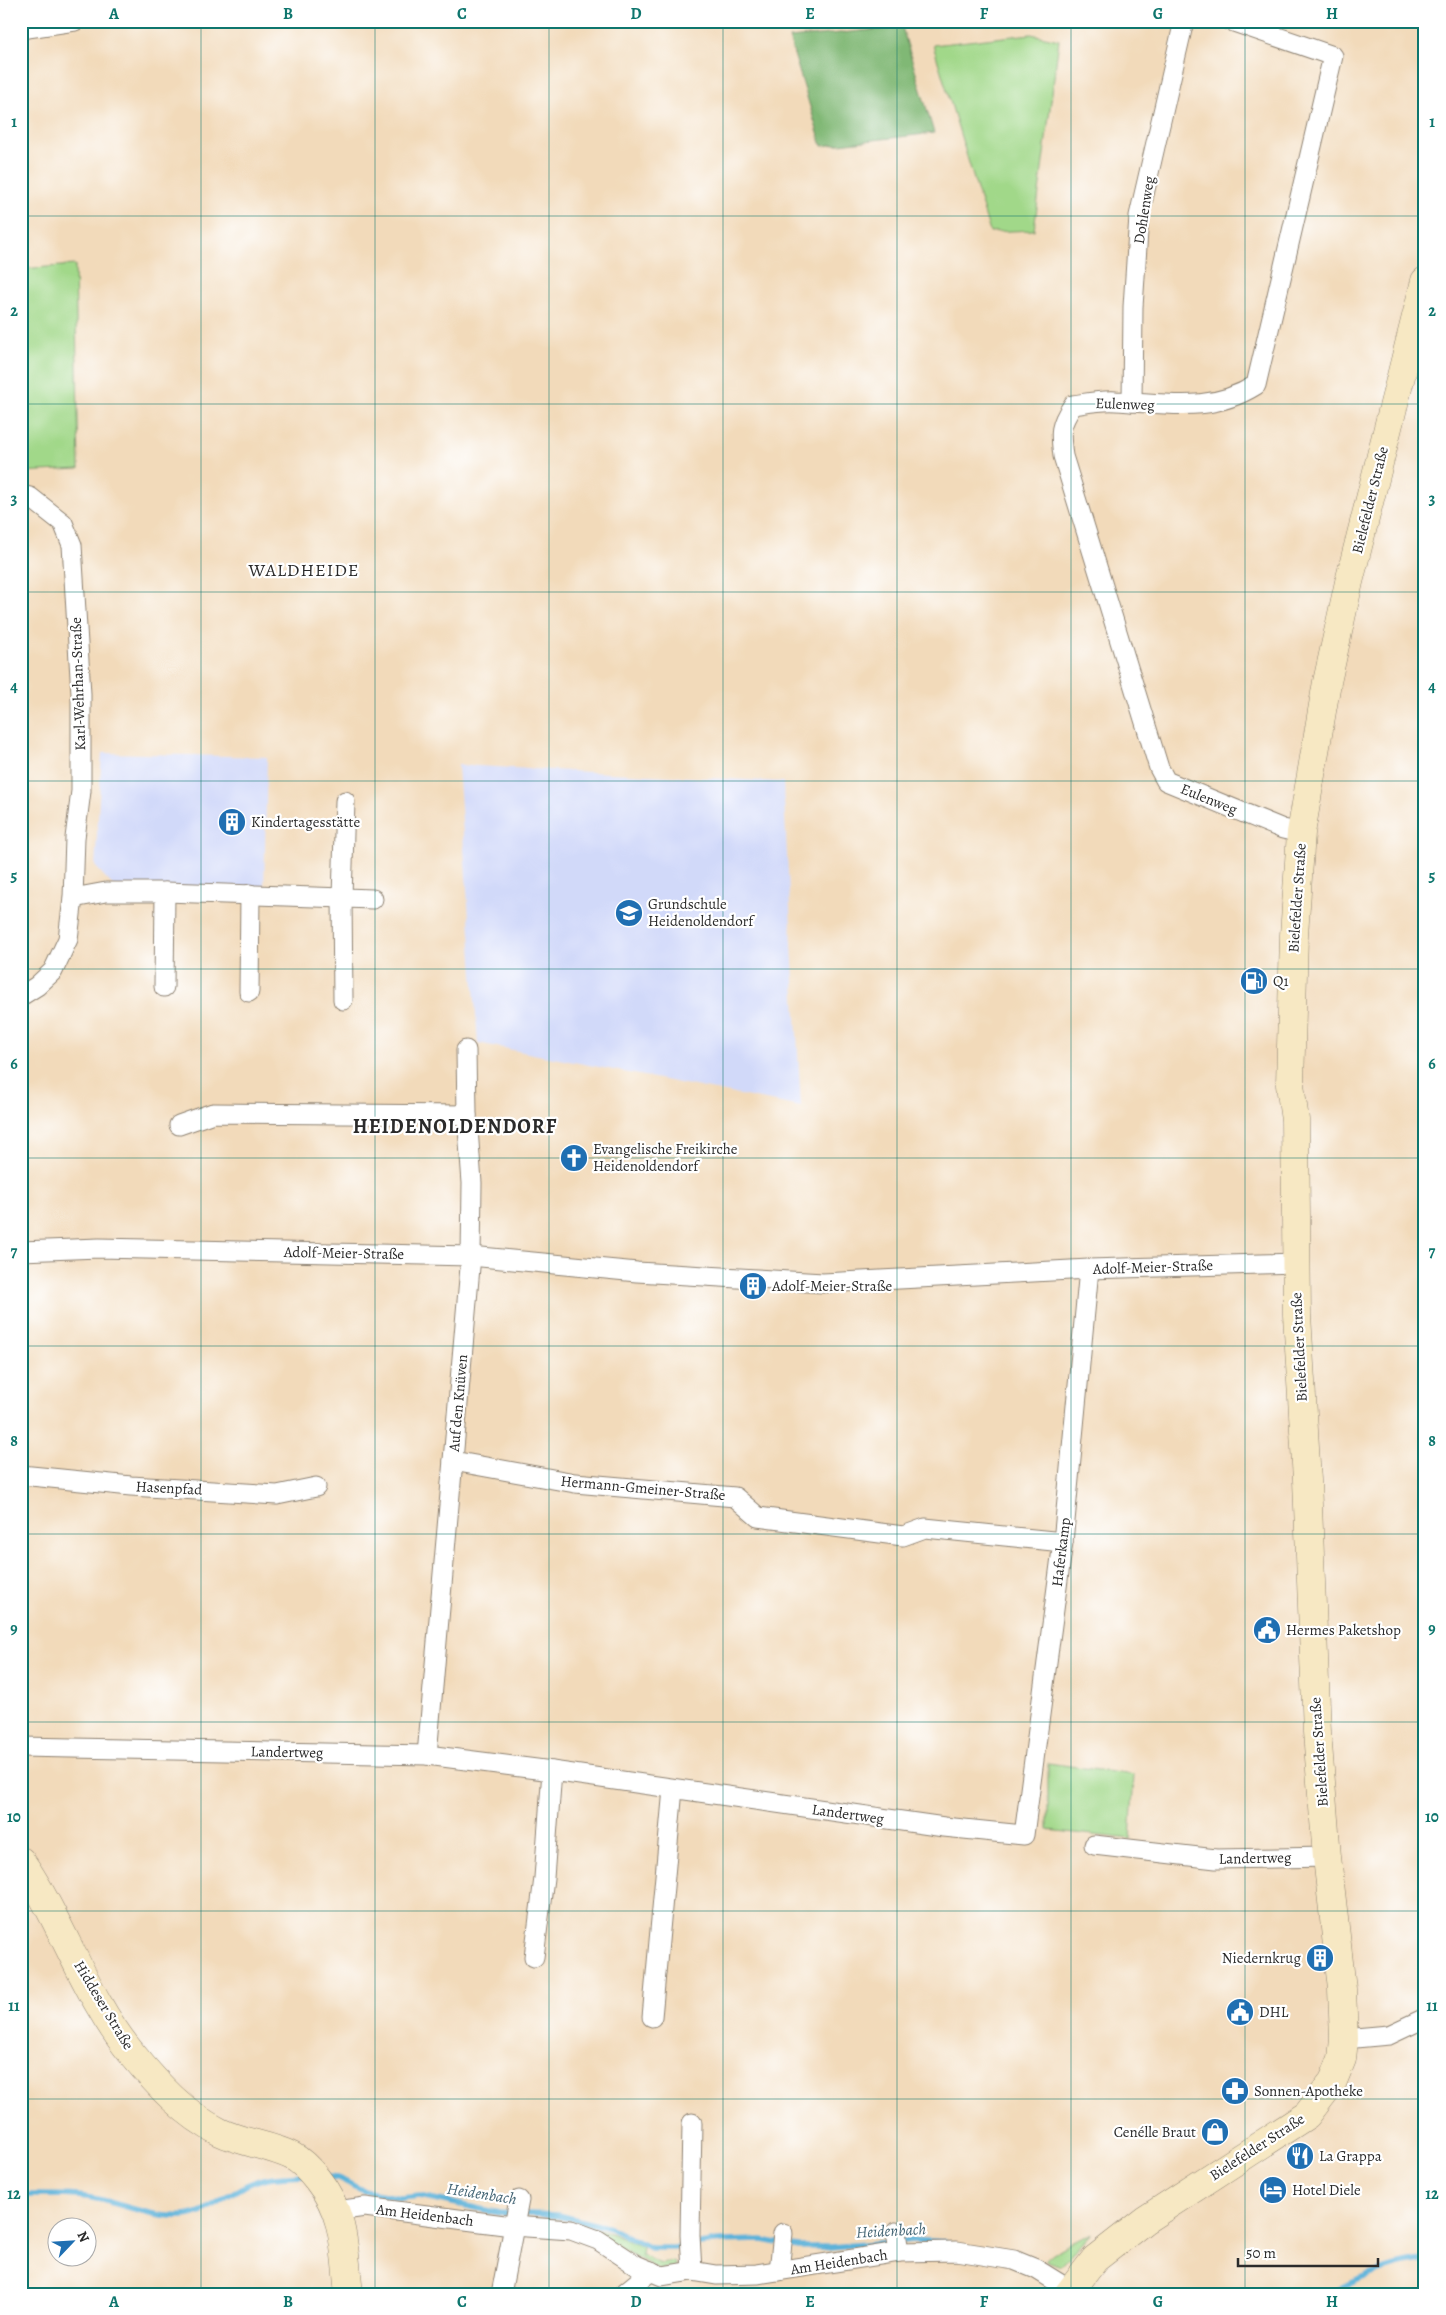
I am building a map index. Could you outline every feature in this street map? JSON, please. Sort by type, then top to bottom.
[{"type":"main road","name":"Bielefelder Straße","points":[[1069,2292],[1095,2259],[1145,2220],[1307,2115],[1339,2069],[1344,2039],[1342,1989],[1327,1857],[1317,1732],[1297,1315],[1295,1120],[1290,1085],[1294,935],[1301,833],[1327,682],[1349,582],[1425,281]]},
{"type":"main road","name":"Hiddeser Straße","points":[[21,1861],[36,1883],[102,2009],[131,2053],[161,2086],[186,2109],[221,2132],[291,2156],[313,2175],[337,2211],[344,2238],[349,2294]]},
{"type":"street","points":[[21,29],[75,21]]},
{"type":"street","name":"Dohlenweg","points":[[1132,402],[1133,308],[1139,216],[1184,21]]},
{"type":"street","name":"Eulenweg","points":[[1231,21],[1333,56],[1256,384],[1238,396],[1218,402],[1170,406],[1095,401],[1073,405],[1063,420],[1060,431],[1063,456],[1159,768],[1166,781],[1283,830],[1301,833]]},
{"type":"street","name":"Karl-Wehrhan-Straße","points":[[21,495],[30,497],[63,523],[72,545],[81,694],[81,791],[75,838],[73,898],[68,939],[53,971],[37,986],[21,996]]},
{"type":"street","points":[[343,1000],[342,897],[345,802]]},
{"type":"street","points":[[73,898],[106,892],[164,892],[372,899]]},
{"type":"street","points":[[164,892],[164,988]]},
{"type":"street","points":[[249,992],[250,894]]},
{"type":"street","name":"Auf den Knüven","points":[[426,1755],[471,1256],[472,1183],[467,1114],[466,1050]]},
{"type":"street","points":[[179,1125],[213,1113],[467,1114]]},
{"type":"street","name":"Adolf-Meier-Straße","points":[[21,1251],[99,1248],[471,1256],[637,1272],[823,1283],[1089,1269],[1296,1263]]},
{"type":"street","name":"Haferkamp","points":[[1024,1834],[1063,1542],[1089,1269]]},
{"type":"street","name":"Hermann-Gmeiner-Straße","points":[[453,1461],[575,1483],[735,1497],[758,1517],[903,1536],[925,1528],[1063,1542]]},
{"type":"street","name":"Hasenpfad","points":[[21,1475],[131,1486],[277,1495],[316,1487]]},
{"type":"street","name":"Landertweg","points":[[21,1747],[426,1755],[944,1827],[1024,1834]]},
{"type":"street","points":[[534,1958],[544,1878],[552,1771]]},
{"type":"street","points":[[652,2017],[673,1789]]},
{"type":"street","name":"Landertweg","points":[[1094,1845],[1216,1859],[1327,1857]]},
{"type":"street","points":[[1344,2039],[1389,2035],[1425,2018]]},
{"type":"street","points":[[692,2123],[692,2270]]},
{"type":"street","points":[[501,2294],[512,2226],[519,2200]]},
{"type":"street","name":"Am Heidenbach","points":[[337,2211],[366,2207],[512,2226],[571,2230],[598,2240],[636,2265],[662,2276],[692,2270],[731,2275],[779,2271],[898,2242],[1014,2260],[1036,2269],[1069,2292]]},
{"type":"street","name":"Am Heidenbach","points":[[779,2271],[783,2239]]},
{"type":"street","points":[[623,2294],[651,2271]]},
{"type":"shaded area","points":[[102,753],[267,757],[264,891],[114,887],[95,866]]},
{"type":"shaded area","name":"Grundschule Heidenoldendorf","points":[[458,765],[783,782],[801,1107],[478,1043]]},
{"type":"green space","points":[[902,27],[934,133],[822,146],[789,38]]},
{"type":"green space","points":[[1031,34],[1059,40],[1034,230],[990,232],[933,45]]},
{"type":"green space","points":[[75,265],[79,469],[21,472],[21,269]]},
{"type":"green space","points":[[1048,1763],[1134,1775],[1130,1839],[1048,1830]]},
{"type":"green space","points":[[575,2224],[613,2234],[642,2247],[641,2255],[661,2264],[674,2261],[677,2267],[660,2270]]},
{"type":"green space","points":[[1091,2233],[1061,2266],[1045,2260],[1053,2253]]},
{"type":"waterway","name":"Heidenbach","points":[[21,2195],[88,2197],[150,2213],[183,2216],[202,2211],[245,2186],[260,2180],[303,2175]]},
{"type":"waterway","name":"Heidenbach","points":[[327,2177],[338,2178],[364,2191],[401,2198],[420,2196],[499,2213],[558,2215],[610,2228],[650,2248],[674,2248],[719,2241],[762,2240],[798,2247],[831,2247],[913,2240],[945,2242]]},
{"type":"waterway","name":"Heidenbach","points":[[1330,2294],[1376,2272],[1413,2262],[1425,2261]]},
{"type":"place","name":"Kindertagesstätte","points":[[232,822]]},
{"type":"place","name":"Grundschule Heidenoldendorf","points":[[629,913]]},
{"type":"place","name":"Q1","points":[[1254,981]]},
{"type":"place","name":"Evangelische Freikirche Heidenoldendorf","points":[[574,1158]]},
{"type":"place","name":"Adolf-Meier-Straße","points":[[753,1286]]},
{"type":"place","name":"Hermes Paketshop","points":[[1267,1630]]},
{"type":"place","name":"Niedernkrug","points":[[1320,1958]]},
{"type":"place","name":"DHL","points":[[1240,2012]]},
{"type":"place","name":"Sonnen-Apotheke","points":[[1235,2091]]},
{"type":"place","name":"Cenélle Braut","points":[[1215,2132]]},
{"type":"place","name":"La Grappa","points":[[1300,2156]]},
{"type":"place","name":"Hotel Diele","points":[[1273,2190]]},
{"type":"district","name":"WALDHEIDE","points":[[304,570]]},
{"type":"district","name":"HEIDENOLDENDORF","points":[[455,1126]]}]
